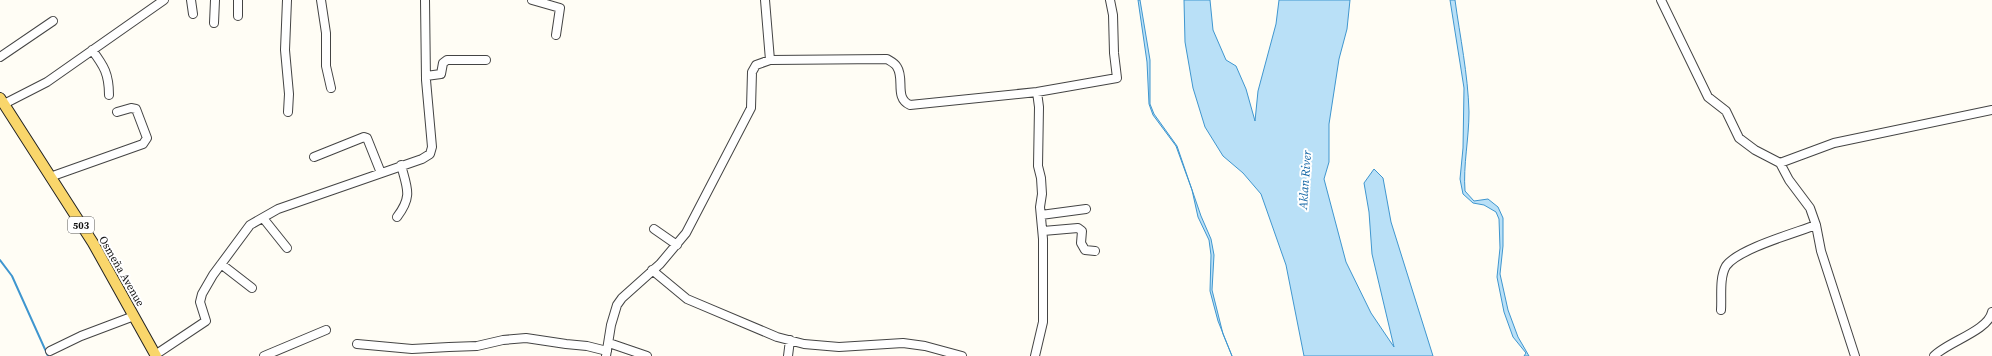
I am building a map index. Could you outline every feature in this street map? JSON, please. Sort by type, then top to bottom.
[{"type":"main road","name":"Osmeña Avenue","points":[[3,106],[93,243],[156,355]]},
{"type":"street","points":[[3,106],[47,82],[164,0]]},
{"type":"street","points":[[191,0],[193,14]]},
{"type":"street","points":[[214,0],[214,23]]},
{"type":"street","points":[[238,0],[238,16]]},
{"type":"street","points":[[287,0],[285,50],[289,94],[288,112]]},
{"type":"street","points":[[321,0],[326,33],[326,66],[331,88]]},
{"type":"street","points":[[156,355],[206,322],[200,298],[213,275],[246,229],[278,209],[401,165],[422,159],[430,154],[432,147],[426,76],[424,0]]},
{"type":"street","points":[[532,0],[560,8],[556,35]]},
{"type":"street","points":[[764,0],[770,60]]},
{"type":"street","points":[[607,350],[611,325],[617,305],[622,298],[660,264],[677,245],[696,218],[751,108],[752,72],[756,65],[770,60],[887,59],[896,65],[900,72],[901,97],[904,102],[910,105],[1037,92],[1117,78],[1114,53],[1113,15],[1110,0]]},
{"type":"street","points":[[1661,0],[1708,97],[1726,111],[1739,138],[1755,150],[1780,163],[1788,180],[1810,208],[1816,225],[1821,251],[1855,356]]},
{"type":"street","points":[[0,57],[53,21]]},
{"type":"street","points":[[92,50],[101,62],[110,80],[109,95]]},
{"type":"street","points":[[426,76],[441,74],[443,72],[443,63],[447,60],[486,60]]},
{"type":"street","points":[[1035,356],[1043,322],[1043,231],[1040,207],[1042,178],[1038,166],[1039,107],[1037,92]]},
{"type":"street","points":[[50,176],[143,144],[147,138],[136,109],[131,108],[117,112]]},
{"type":"street","points":[[1780,163],[1834,143],[1992,110]]},
{"type":"street","points":[[314,157],[364,137],[367,138],[381,173]]},
{"type":"street","points":[[397,217],[406,205],[408,194],[401,165]]},
{"type":"street","points":[[1042,215],[1086,209]]},
{"type":"street","points":[[263,218],[286,248]]},
{"type":"street","points":[[1721,310],[1722,278],[1726,266],[1741,253],[1816,225]]},
{"type":"street","points":[[1043,231],[1078,228],[1082,231],[1081,243],[1085,250],[1095,251]]},
{"type":"street","points":[[654,229],[677,245]]},
{"type":"street","points":[[221,264],[252,288]]},
{"type":"street","points":[[652,270],[687,299],[714,312],[777,337],[804,344],[839,347],[904,343],[925,346],[962,356]]},
{"type":"street","points":[[1934,356],[1984,323],[1991,316],[1992,312]]},
{"type":"street","points":[[50,351],[81,336],[134,316]]},
{"type":"street","points":[[264,356],[326,330]]},
{"type":"street","points":[[358,344],[412,349],[477,346],[503,340],[526,338],[647,356]]},
{"type":"street","points":[[788,356],[790,340]]},
{"type":"water","points":[[1138,0],[1140,0],[1150,60],[1150,104],[1154,114],[1177,146],[1201,216],[1211,239],[1214,255],[1212,290],[1223,333],[1218,321],[1210,291],[1211,255],[1209,240],[1198,217],[1192,190],[1176,146],[1153,115],[1149,104],[1147,62]]},
{"type":"water","name":"Aklan River","points":[[1184,0],[1210,0],[1213,30],[1226,60],[1236,66],[1246,89],[1255,121],[1258,91],[1276,24],[1279,0],[1350,0],[1347,29],[1339,59],[1329,124],[1329,162],[1324,179],[1346,262],[1371,313],[1394,347],[1372,254],[1369,212],[1364,183],[1374,169],[1383,178],[1391,222],[1433,356],[1304,356],[1286,265],[1261,194],[1243,173],[1223,156],[1205,127],[1193,88],[1185,42]]},
{"type":"water","points":[[1450,0],[1455,0],[1468,98],[1469,122],[1465,191],[1474,201],[1488,199],[1498,207],[1503,218],[1503,246],[1500,274],[1508,310],[1518,337],[1529,356],[1524,356],[1526,353],[1513,337],[1504,312],[1497,277],[1500,248],[1499,219],[1496,212],[1484,205],[1473,203],[1463,194],[1460,179],[1463,148],[1464,88]]},
{"type":"waterway","points":[[0,260],[12,276],[48,356]]}]
